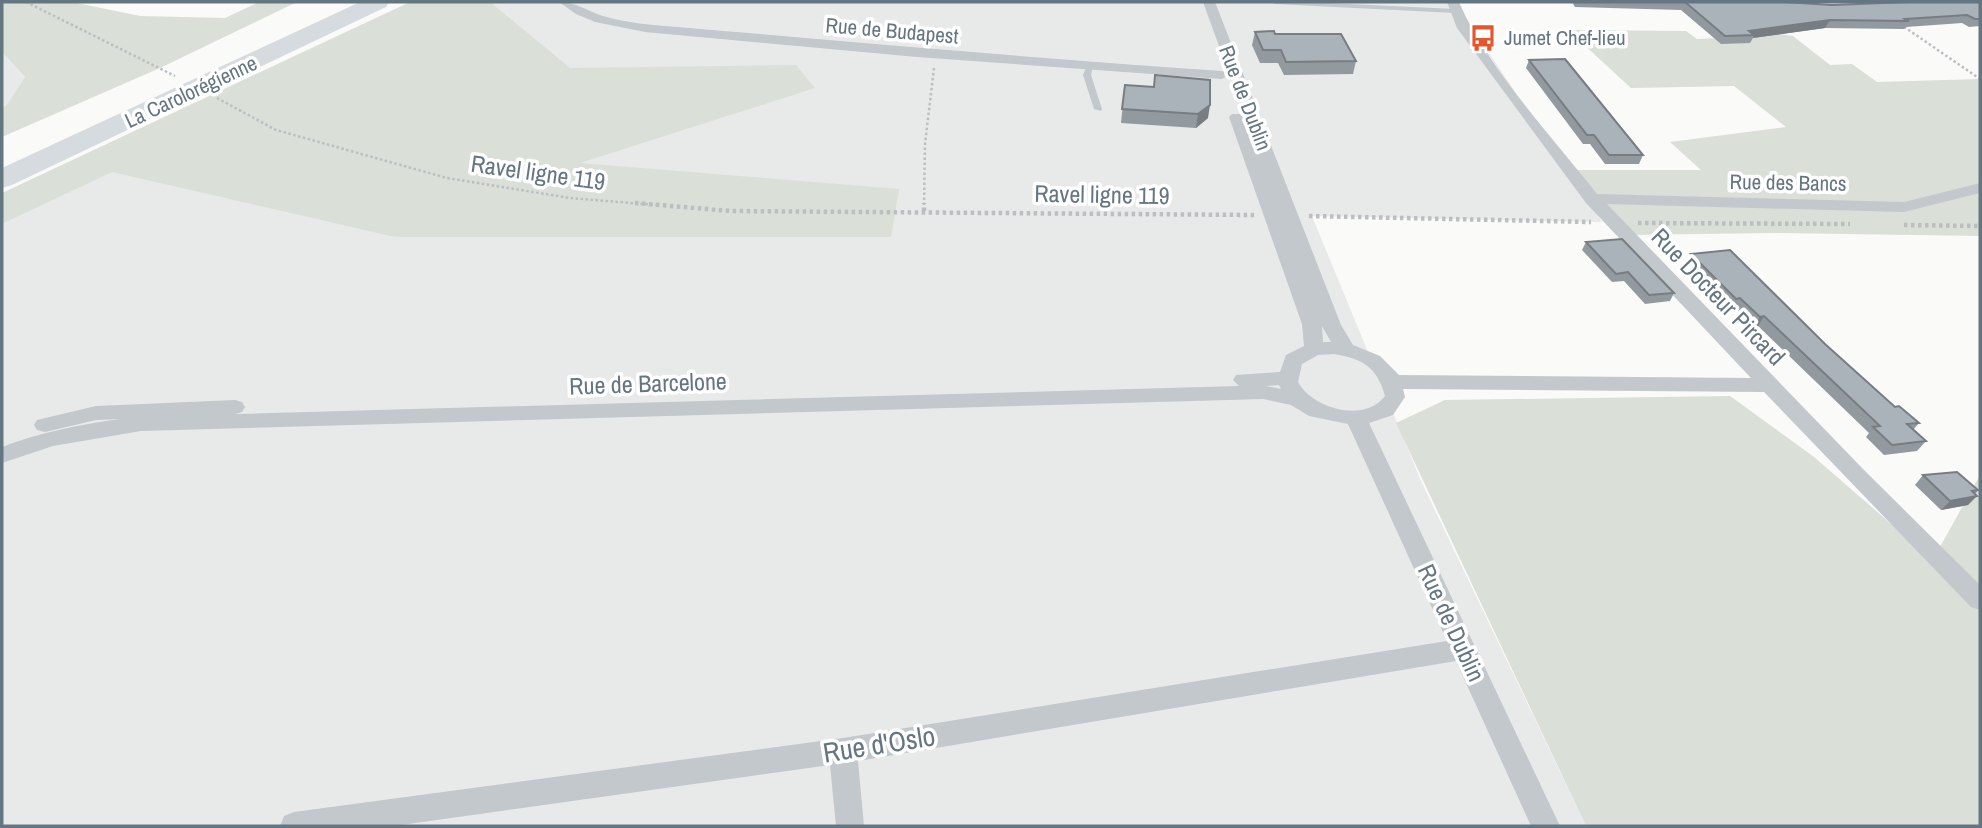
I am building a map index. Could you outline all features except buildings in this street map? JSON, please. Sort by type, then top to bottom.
[{"type":"highway","name":"La Carolorégienne","points":[[2,152],[339,2]]},
{"type":"highway","name":"La Carolorégienne","points":[[2,179],[379,2]]},
{"type":"highway","points":[[219,79],[264,66],[402,2]]},
{"type":"street","name":"Rue de Budapest","points":[[565,2],[591,18],[615,23],[935,57],[1222,75]]},
{"type":"street","name":"Rue de Dublin","points":[[1199,2],[1222,75],[1312,324],[1314,349]]},
{"type":"street","name":"Rue de Dublin","points":[[1209,2],[1331,325],[1345,349]]},
{"type":"street","name":"Rue Docteur Pircard","points":[[1454,6],[1505,86],[1592,199],[1768,385],[1980,600]]},
{"type":"street","name":"Rue des Bancs","points":[[1592,199],[1904,207],[1980,188]]},
{"type":"street","points":[[1314,349],[1345,349],[1375,362],[1386,371],[1393,382],[1395,393],[1392,403],[1384,411],[1356,419],[1325,414],[1300,400],[1291,389],[1287,379],[1293,360],[1314,349]]},
{"type":"street","name":"Rue de Barcelone","points":[[2,440],[33,428],[96,413],[168,409],[1287,379]]},
{"type":"street","points":[[1393,382],[1768,385]]},
{"type":"street","name":"Rue de Barcelone","points":[[2,455],[35,441],[86,430],[141,424],[1263,392],[1300,400]]},
{"type":"street","name":"Rue de Dublin","points":[[1356,419],[1546,826]]},
{"type":"street","name":"Rue d'Oslo","points":[[294,826],[843,751],[1463,649]]},
{"type":"street","points":[[843,751],[850,826]]},
{"type":"lane","points":[[1275,2],[1454,6]]},
{"type":"lane","points":[[1089,66],[1087,75],[1098,109]]},
{"type":"path","points":[[26,2],[137,56]]},
{"type":"path","points":[[1894,19],[1980,79]]},
{"type":"path","points":[[924,211],[925,144],[935,57]]},
{"type":"path","name":"Ravel ligne 119","points":[[237,108],[276,130],[435,174],[570,198],[731,211],[1272,215]]},
{"type":"path","points":[[1290,215],[1854,224]]},
{"type":"path","points":[[1893,224],[1980,226]]},
{"type":"shaded area","points":[[2,2],[72,2],[140,16],[225,18],[259,2],[297,2],[160,68],[2,137],[2,108],[7,105],[25,77],[2,52]]},
{"type":"shaded area","points":[[410,2],[490,2],[570,68],[796,65],[815,88],[580,163],[899,189],[891,237],[395,237],[112,172],[2,224],[2,193]]},
{"type":"shaded area","points":[[466,2],[1455,2],[1602,222],[1312,216],[1421,481],[1586,826],[2,826],[2,224]]},
{"type":"shaded area","points":[[1568,30],[1686,31],[1697,39],[1762,36],[1758,30],[1793,36],[1830,65],[1852,64],[1877,82],[1980,79],[1980,183],[1929,200],[1980,189],[1980,236],[1776,233],[1625,235],[1568,170],[1701,170],[1670,142],[1786,127],[1734,86],[1631,88]]},
{"type":"shaded area","points":[[2,52],[25,77],[7,106],[2,108]]},
{"type":"shaded area","points":[[1730,396],[1814,457],[1980,601],[1980,826],[1586,826],[1396,423],[1445,400]]},
{"type":"shaded area","points":[[1980,475],[1980,599],[1935,556]]},
{"type":"place","name":"Jumet Chef-lieu","points":[[1483,38]]}]
